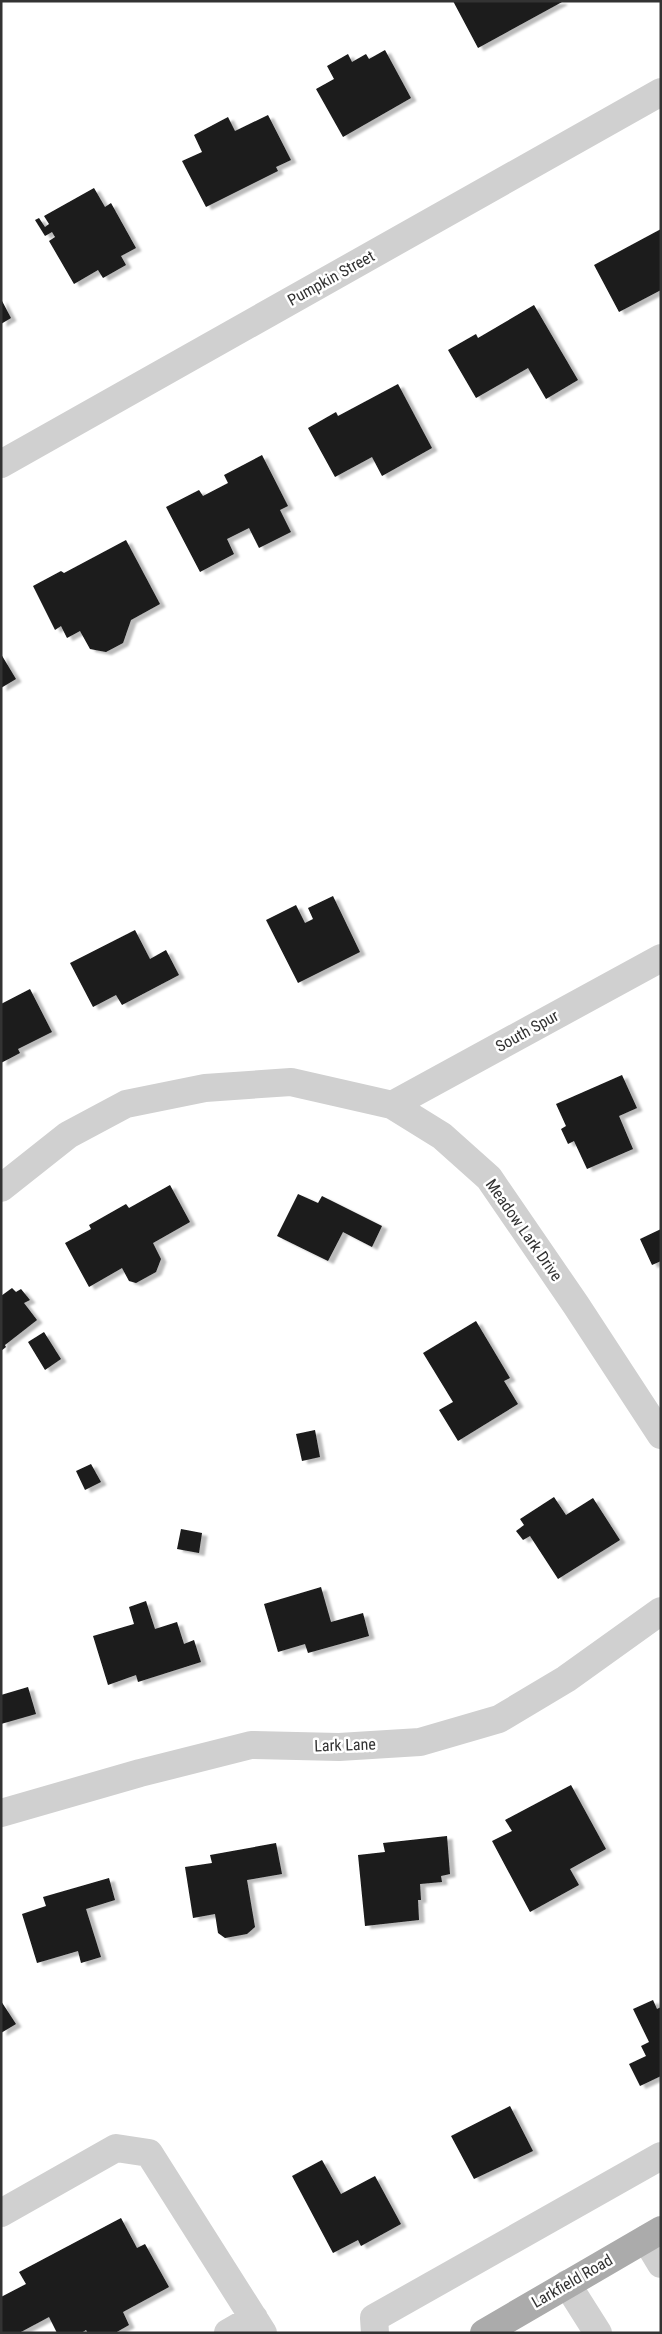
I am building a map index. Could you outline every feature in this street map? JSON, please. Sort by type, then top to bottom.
[{"type":"main road","name":"Larkfield Road","points":[[484,2333],[653,2235]]},
{"type":"street","name":"Pumpkin Street","points":[[1,464],[661,92]]},
{"type":"street","name":"South Spur","points":[[392,1105],[661,958]]},
{"type":"street","name":"Meadow Lark Drive","points":[[1,1188],[68,1135],[126,1104],[205,1088],[291,1082],[392,1105],[442,1136],[489,1178],[576,1305],[661,1435]]},
{"type":"street","name":"Lark Lane","points":[[1,1813],[140,1773],[250,1745],[339,1747],[420,1742],[499,1719],[566,1679],[661,1611]]},
{"type":"street","points":[[1,2212],[116,2148],[149,2153],[259,2325],[228,2333]]},
{"type":"street","points":[[375,2333],[374,2318],[661,2156]]},
{"type":"street","points":[[653,2235],[661,2264]]},
{"type":"street","points":[[567,2284],[598,2333]]},
{"type":"building","points":[[453,1],[561,1],[562,2],[478,48]]},
{"type":"building","points":[[385,50],[411,98],[343,137],[316,89],[334,79],[327,66],[348,54],[352,62],[366,54],[369,59]]},
{"type":"building","points":[[268,115],[291,160],[276,167],[278,171],[206,207],[182,161],[202,152],[194,135],[228,117],[235,131]]},
{"type":"building","points":[[94,188],[105,207],[111,203],[136,248],[121,256],[126,265],[103,278],[98,270],[74,284],[49,241],[55,237],[52,232],[45,236],[35,220],[39,218],[45,227],[49,224],[44,216]]},
{"type":"building","points":[[661,229],[661,290],[619,312],[594,265]]},
{"type":"building","points":[[1,299],[11,318],[1,324]]},
{"type":"building","points":[[534,305],[578,380],[546,399],[528,368],[476,398],[448,350],[476,334],[478,338]]},
{"type":"building","points":[[398,384],[432,448],[382,476],[372,457],[335,477],[308,428],[336,412],[338,416]]},
{"type":"building","points":[[262,455],[288,506],[280,510],[291,532],[259,548],[249,528],[227,539],[234,554],[200,572],[166,507],[199,490],[203,496],[228,483],[224,475]]},
{"type":"building","points":[[126,540],[160,604],[131,620],[123,643],[106,652],[90,649],[80,631],[67,638],[61,626],[55,630],[33,586],[61,571],[64,573]]},
{"type":"building","points":[[1,654],[16,679],[1,688]]},
{"type":"building","points":[[333,896],[360,952],[298,983],[266,920],[296,905],[305,923],[313,919],[308,908]]},
{"type":"building","points":[[135,930],[150,959],[166,950],[179,975],[122,1005],[116,995],[93,1007],[70,963]]},
{"type":"building","points":[[30,989],[52,1032],[18,1049],[20,1053],[1,1063],[1,1004]]},
{"type":"building","points":[[622,1075],[637,1108],[619,1116],[633,1149],[587,1169],[574,1141],[568,1144],[561,1129],[566,1126],[556,1104]]},
{"type":"building","points":[[170,1185],[190,1222],[153,1243],[161,1259],[156,1272],[136,1283],[129,1281],[122,1268],[89,1287],[65,1243],[91,1229],[89,1225],[126,1204],[129,1208]]},
{"type":"building","points":[[298,1194],[318,1203],[322,1196],[382,1226],[372,1247],[343,1232],[328,1261],[277,1236]]},
{"type":"building","points":[[661,1229],[661,1261],[652,1265],[640,1239]]},
{"type":"building","points":[[12,1288],[16,1292],[21,1289],[30,1300],[24,1303],[37,1320],[5,1345],[6,1347],[1,1351],[1,1296]]},
{"type":"building","points":[[476,1321],[510,1378],[504,1381],[518,1404],[458,1441],[439,1410],[453,1402],[423,1353]]},
{"type":"building","points":[[44,1332],[61,1359],[45,1370],[28,1342]]},
{"type":"building","points":[[315,1430],[320,1457],[302,1461],[296,1434]]},
{"type":"building","points":[[91,1464],[101,1482],[85,1490],[76,1471]]},
{"type":"building","points":[[554,1497],[566,1515],[593,1498],[620,1540],[558,1579],[530,1536],[523,1540],[516,1531],[524,1525],[520,1519]]},
{"type":"building","points":[[181,1529],[202,1533],[199,1553],[177,1549]]},
{"type":"building","points":[[321,1587],[331,1622],[363,1613],[369,1636],[308,1653],[305,1644],[278,1652],[264,1604]]},
{"type":"building","points":[[146,1601],[155,1629],[177,1622],[184,1644],[194,1640],[201,1662],[138,1682],[136,1675],[108,1685],[93,1636],[134,1624],[129,1607]]},
{"type":"building","points":[[28,1687],[36,1714],[1,1724],[1,1695]]},
{"type":"building","points":[[571,1785],[606,1849],[570,1869],[579,1885],[530,1912],[492,1841],[512,1831],[505,1820]]},
{"type":"building","points":[[447,1836],[450,1874],[441,1876],[442,1882],[420,1884],[421,1900],[418,1900],[419,1920],[365,1926],[358,1855],[385,1852],[383,1843]]},
{"type":"building","points":[[276,1843],[282,1874],[247,1880],[255,1927],[247,1934],[225,1938],[218,1933],[215,1914],[193,1918],[185,1867],[212,1863],[210,1855]]},
{"type":"building","points":[[109,1878],[115,1900],[86,1909],[101,1957],[81,1963],[78,1951],[37,1963],[22,1914],[46,1906],[43,1897]]},
{"type":"building","points":[[653,2000],[657,2009],[661,2007],[661,2076],[640,2086],[629,2064],[646,2056],[641,2046],[649,2042],[633,2009]]},
{"type":"building","points":[[1,2001],[16,2024],[1,2033]]},
{"type":"building","points":[[510,2106],[533,2151],[474,2179],[451,2136]]},
{"type":"building","points":[[322,2160],[341,2194],[375,2176],[401,2224],[361,2246],[358,2240],[333,2253],[292,2176]]},
{"type":"building","points":[[121,2218],[137,2248],[145,2244],[169,2287],[123,2312],[129,2325],[115,2333],[88,2333],[86,2330],[81,2333],[57,2333],[49,2317],[19,2333],[1,2333],[1,2297],[26,2284],[19,2272]]}]
